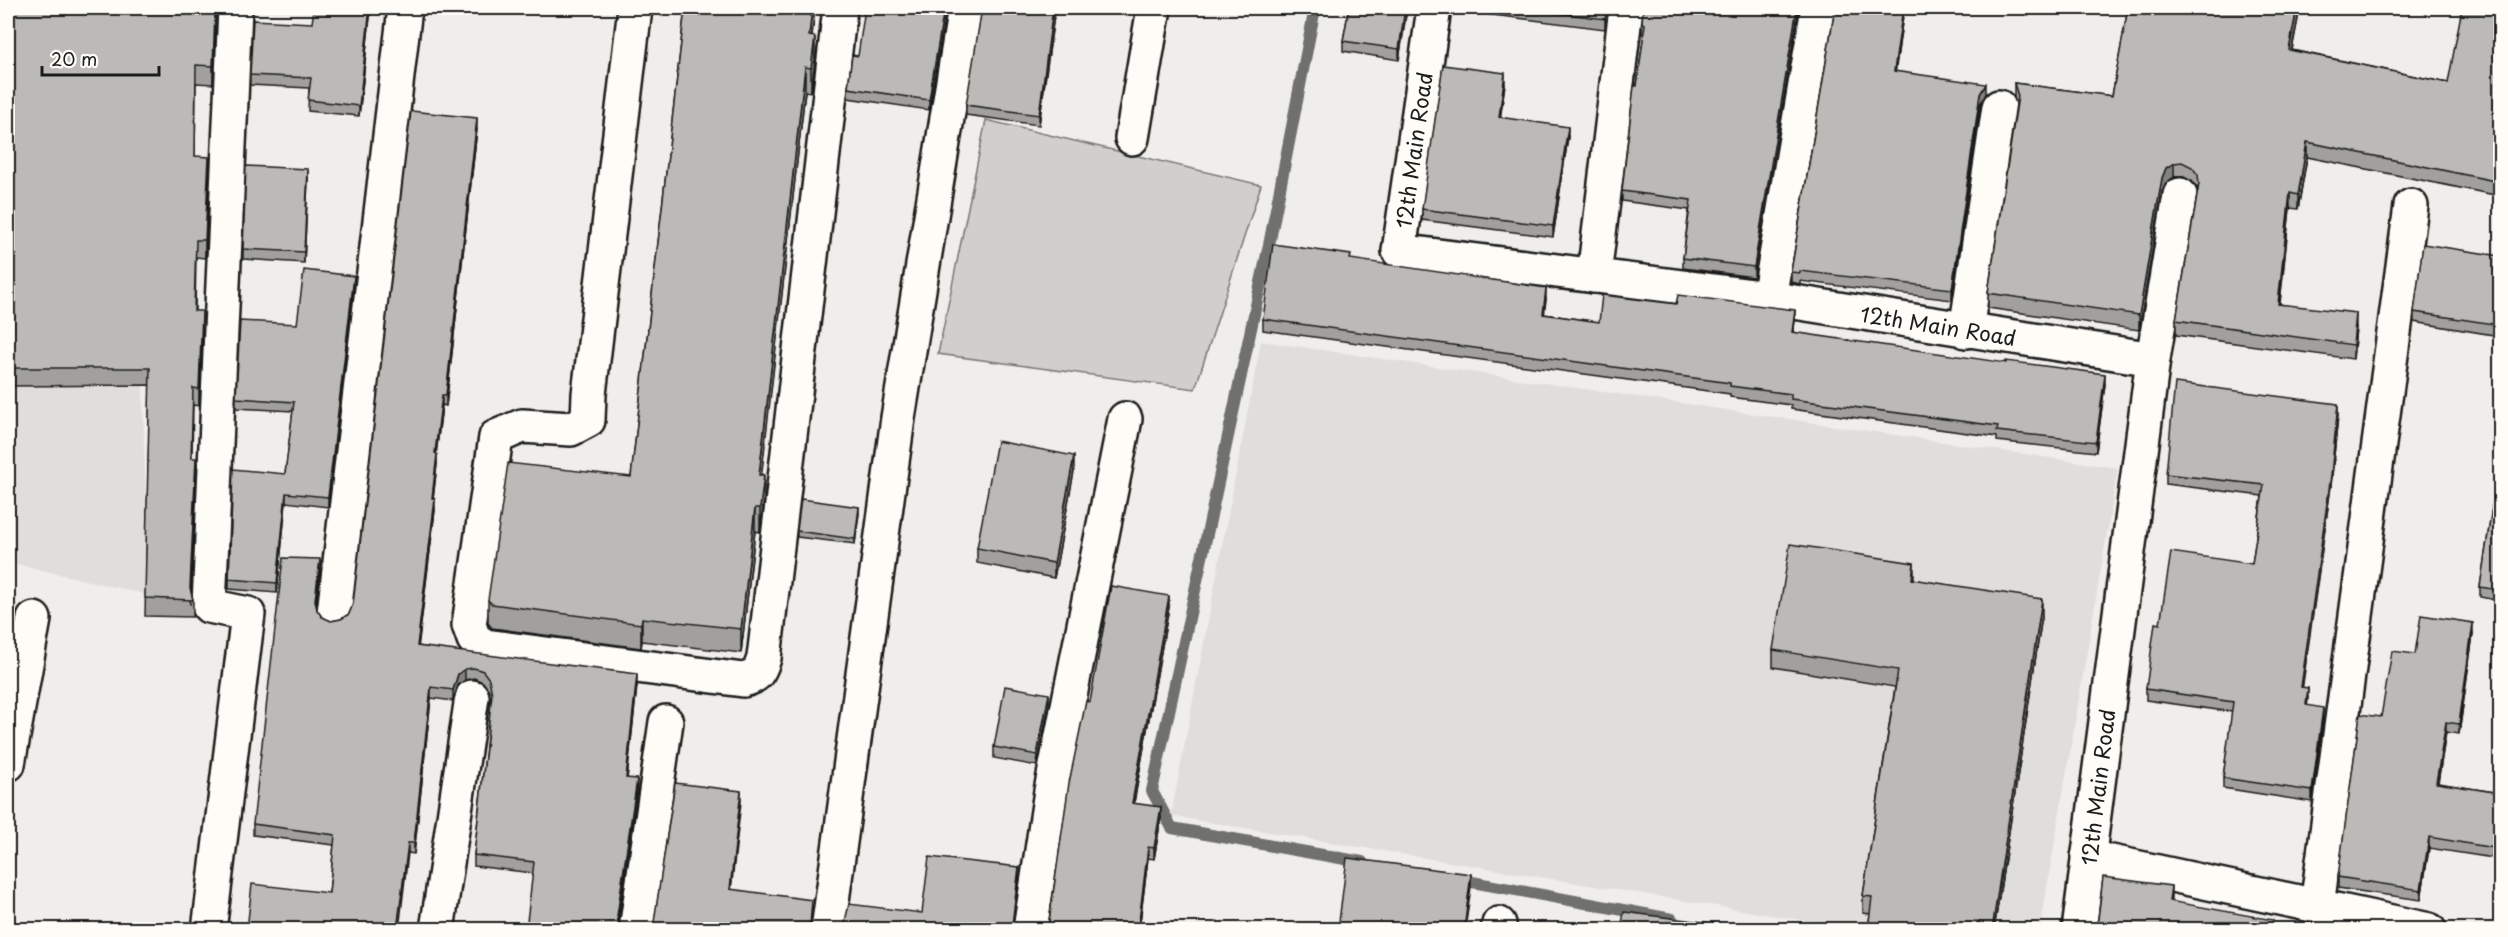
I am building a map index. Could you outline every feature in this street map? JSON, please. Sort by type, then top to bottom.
[{"type":"street","points":[[209,930],[249,614],[209,606],[235,8]]},
{"type":"street","points":[[334,613],[405,8]]},
{"type":"street","points":[[634,8],[589,393],[588,420],[571,429],[522,426],[496,437],[489,471],[470,625],[474,639],[485,646],[743,680],[753,678],[760,670],[764,658],[840,8]]},
{"type":"street","points":[[828,930],[898,418],[965,8]]},
{"type":"street","points":[[1132,138],[1154,8]]},
{"type":"street","name":"12th Main Road","points":[[1434,8],[1399,251],[1769,298],[2153,359],[2079,930]]},
{"type":"street","points":[[1594,276],[1626,8]]},
{"type":"street","points":[[1769,298],[1818,8]]},
{"type":"street","points":[[1966,331],[1999,107]]},
{"type":"street","points":[[2153,359],[2180,195]]},
{"type":"street","points":[[2317,906],[2412,206]]},
{"type":"street","points":[[1030,930],[1052,791],[1125,419]]},
{"type":"street","points":[[8,764],[34,619]]},
{"type":"street","points":[[437,930],[472,697]]},
{"type":"street","points":[[636,930],[666,722]]},
{"type":"street","points":[[2088,857],[2429,930]]},
{"type":"shaded area","points":[[8,8],[133,8],[148,595],[8,562]]},
{"type":"shaded area","points":[[986,120],[1261,185],[1195,389],[938,354]]},
{"type":"shaded area","points":[[1261,341],[2118,468],[2040,929],[1855,929],[1171,816]]},
{"type":"building","points":[[8,8],[206,8],[206,11],[215,12],[213,66],[196,65],[195,156],[209,157],[205,240],[196,240],[194,311],[202,311],[199,389],[193,388],[191,458],[196,458],[190,588],[193,600],[145,598],[150,368],[8,368]]},
{"type":"building","points":[[314,8],[370,8],[359,106],[308,100],[311,78],[250,75],[253,20],[312,23]]},
{"type":"building","points":[[685,8],[812,8],[809,36],[815,37],[811,68],[805,67],[759,475],[764,475],[760,508],[755,508],[741,629],[642,618],[641,624],[492,604],[488,600],[508,463],[631,477]]},
{"type":"building","points":[[865,8],[944,8],[929,100],[848,88],[852,55],[858,56]]},
{"type":"building","points":[[982,8],[1053,8],[1039,115],[966,105]]},
{"type":"building","points":[[1349,8],[1405,8],[1399,49],[1343,41]]},
{"type":"building","points":[[1519,8],[1607,8],[1605,19]]},
{"type":"building","points":[[1643,8],[1797,8],[1754,267],[1683,258],[1691,200],[1622,191],[1634,86],[1637,86],[1645,24],[1642,23]]},
{"type":"building","points":[[1835,8],[1903,8],[1894,71],[1986,84],[1980,94],[1952,289],[1800,271],[1800,273],[1791,272]]},
{"type":"building","points":[[2128,8],[2297,8],[2289,50],[2448,83],[2462,8],[2500,8],[2500,156],[2495,181],[2307,142],[2298,195],[2290,193],[2278,304],[2356,313],[2353,345],[2176,320],[2199,184],[2198,175],[2192,167],[2182,162],[2174,163],[2166,168],[2162,178],[2139,315],[1988,293],[2018,96],[2014,83],[2112,96]]},
{"type":"building","points":[[1443,65],[1505,73],[1499,117],[1568,127],[1553,226],[1422,209]]},
{"type":"building","points":[[411,111],[477,118],[446,395],[442,395],[435,453],[437,454],[432,498],[435,499],[417,646],[637,674],[626,778],[637,779],[617,916],[621,930],[526,930],[534,862],[474,855],[492,694],[489,679],[483,671],[474,668],[465,669],[458,674],[453,690],[431,687],[414,843],[408,843],[397,930],[247,930],[252,884],[329,893],[335,835],[253,824],[283,558],[320,559],[315,600],[317,610],[322,617],[331,621],[341,619],[349,614],[353,604]]},
{"type":"building","points":[[246,166],[308,169],[304,252],[243,249]]},
{"type":"building","points":[[1273,244],[1351,255],[1350,259],[1546,288],[1543,314],[1599,322],[1602,295],[1676,304],[1678,295],[1795,310],[1792,332],[2006,363],[2006,361],[2105,374],[2096,442],[1997,431],[1998,426],[1791,399],[1791,394],[1730,386],[1730,383],[1263,319]]},
{"type":"building","points":[[2423,244],[2500,256],[2500,325],[2414,312]]},
{"type":"building","points":[[304,270],[354,276],[328,497],[286,493],[277,583],[229,579],[233,469],[285,474],[294,402],[236,398],[240,321],[297,324]]},
{"type":"building","points":[[2175,383],[2338,404],[2331,475],[2301,687],[2308,688],[2306,705],[2323,708],[2312,791],[2223,778],[2233,702],[2146,689],[2155,623],[2160,624],[2171,552],[2252,564],[2264,485],[2166,474]]},
{"type":"building","points":[[997,441],[1074,456],[1054,563],[977,548]]},
{"type":"building","points":[[2500,455],[2500,590],[2480,587]]},
{"type":"building","points":[[801,499],[859,507],[855,539],[797,531]]},
{"type":"building","points":[[1790,544],[1914,563],[1912,579],[2042,599],[1992,930],[1868,930],[1872,897],[1863,896],[1898,670],[1773,650]]},
{"type":"building","points":[[1111,586],[1169,596],[1132,803],[1161,807],[1154,848],[1148,847],[1138,930],[1045,930],[1049,922],[1069,783],[1086,701],[1090,702]]},
{"type":"building","points":[[2421,615],[2473,623],[2459,724],[2446,722],[2436,783],[2500,793],[2500,849],[2429,837],[2421,890],[2338,877],[2360,714],[2381,717],[2392,651],[2415,654]]},
{"type":"building","points":[[1005,686],[1049,694],[1037,755],[994,747]]},
{"type":"building","points":[[675,783],[741,791],[730,889],[812,900],[810,926],[813,930],[651,930]]},
{"type":"building","points":[[929,857],[1019,867],[1012,925],[1015,930],[843,930],[849,904],[922,913]]},
{"type":"building","points":[[1347,858],[1471,874],[1464,930],[1338,930]]},
{"type":"building","points":[[2103,877],[2171,886],[2169,901],[2273,920],[2272,930],[2094,930],[2098,919]]},
{"type":"building","points":[[1624,912],[1733,926],[1733,930],[1621,930]]},
{"type":"waterway","points":[[1315,8],[1270,240],[1152,791],[1172,828],[1362,862]]},
{"type":"waterway","points":[[1456,879],[1672,919]]}]
